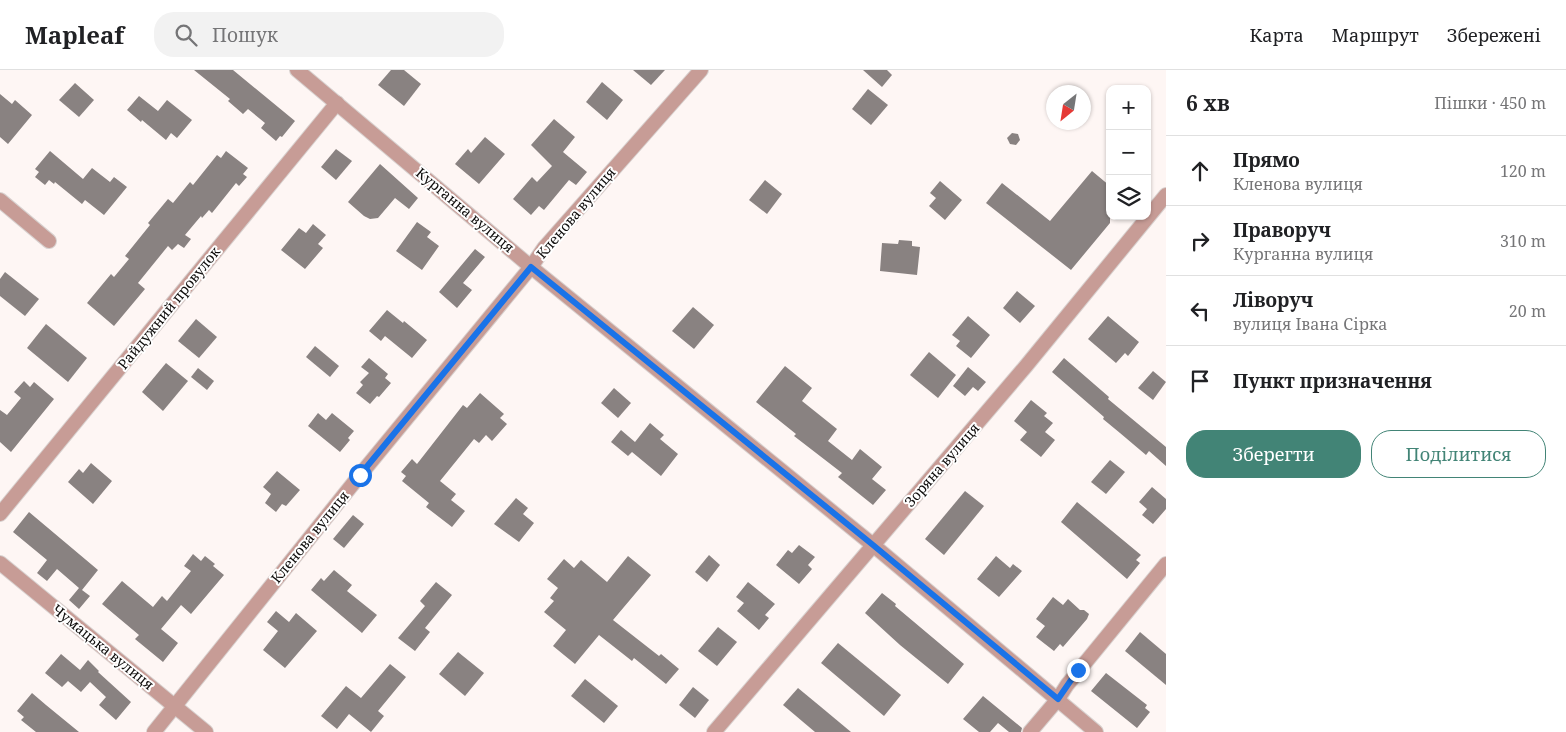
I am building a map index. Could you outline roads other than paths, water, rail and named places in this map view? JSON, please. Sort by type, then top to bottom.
[{"type":"street","name":"Курганна вулиця","points":[[297,70],[531,267],[873,545],[1096,732]]},
{"type":"street","name":"Кленова вулиця","points":[[154,732],[360,475],[531,267],[544,248],[701,70]]},
{"type":"street","name":"Райдужний провулок","points":[[0,514],[338,103]]},
{"type":"street","name":"Зоряна вулиця","points":[[714,732],[1026,366],[1166,195]]},
{"type":"street","points":[[0,200],[49,241]]},
{"type":"street","name":"Чумацька вулиця","points":[[0,563],[206,732]]},
{"type":"street","points":[[1030,732],[1166,564]]}]
